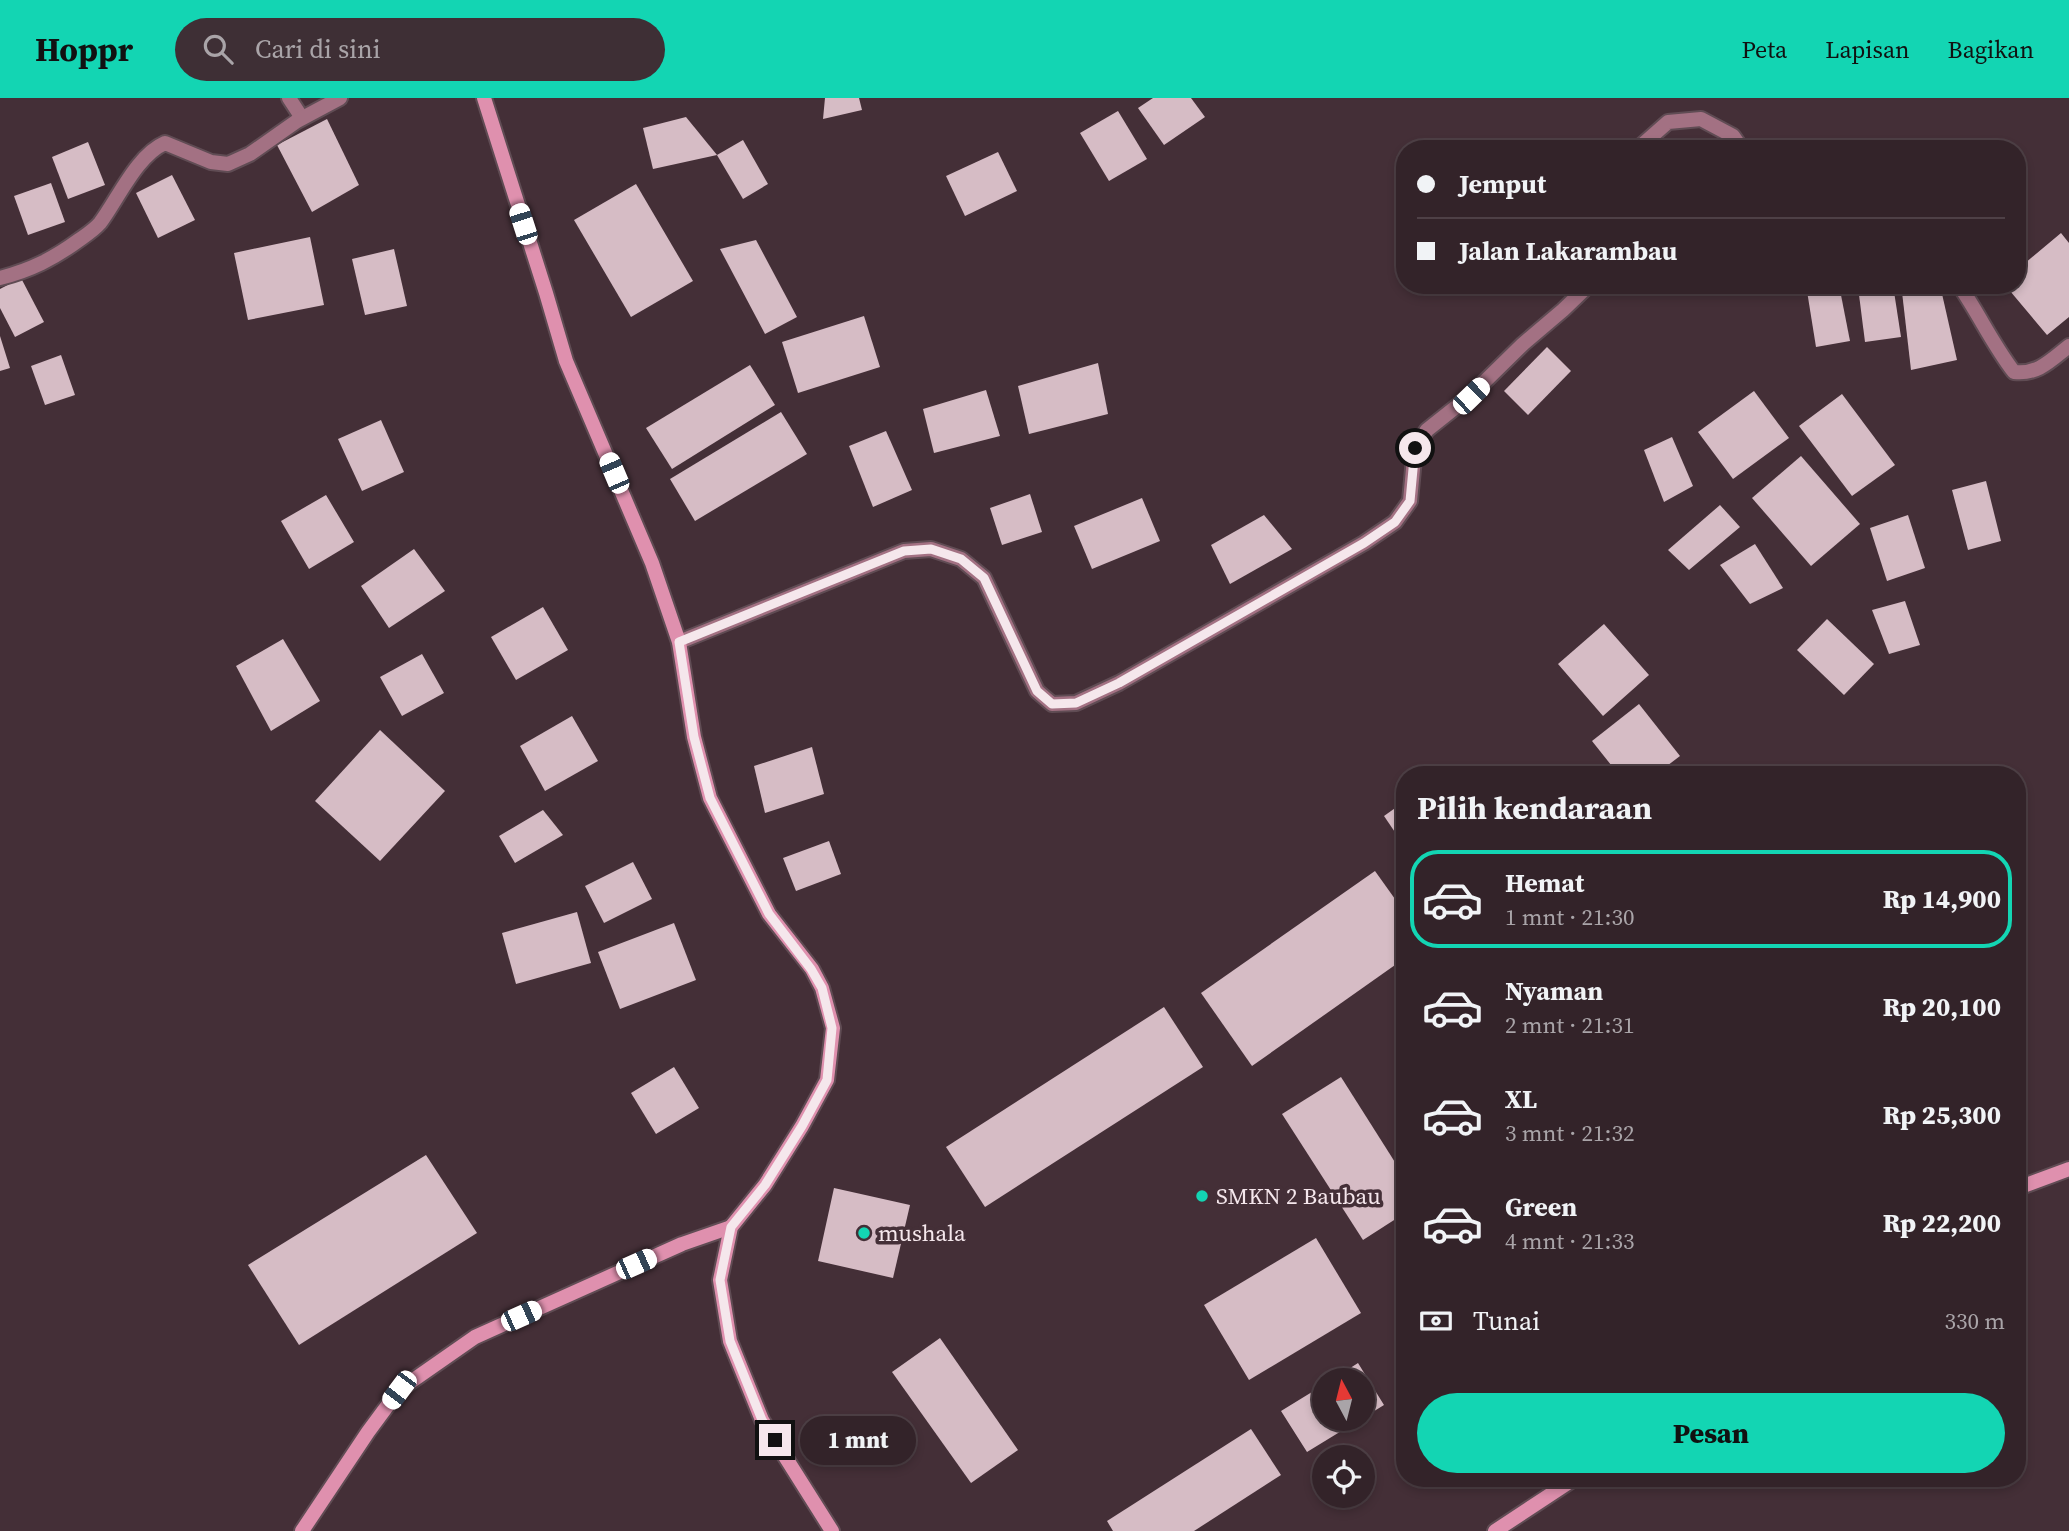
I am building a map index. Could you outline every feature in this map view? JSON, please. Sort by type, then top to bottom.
[{"type":"street","points":[[289,98],[302,118]]},
{"type":"street","points":[[0,278],[54,258],[98,226],[143,160],[159,146],[165,143],[211,162],[228,164],[250,154],[302,118],[340,98]]},
{"type":"street","points":[[484,98],[566,361],[652,563],[679,642],[694,737],[710,798],[769,914],[811,969],[822,988],[832,1028],[827,1080],[765,1185],[731,1227],[720,1280],[730,1341],[762,1420],[832,1531]]},
{"type":"street","points":[[1648,140],[1668,122],[1701,119],[1735,140]]},
{"type":"street","points":[[679,642],[904,551],[931,549],[961,559],[984,578],[1037,691],[1052,704],[1076,703],[1119,683],[1364,543],[1395,522],[1410,501],[1415,448],[1427,430],[1471,396],[1523,344],[1580,294]]},
{"type":"street","points":[[1965,294],[1998,352],[2014,372],[2028,374],[2042,367],[2069,346]]},
{"type":"street","points":[[2026,1185],[2069,1169]]},
{"type":"street","points":[[302,1531],[399,1390],[475,1337],[682,1244],[731,1227]]},
{"type":"street","points":[[1495,1531],[1562,1487]]},
{"type":"building","points":[[825,98],[859,98],[862,110],[823,119]]},
{"type":"building","points":[[1153,98],[1191,98],[1205,117],[1164,145],[1138,108]]},
{"type":"building","points":[[1118,111],[1147,159],[1109,181],[1080,133]]},
{"type":"building","points":[[686,117],[717,155],[653,169],[643,128]]},
{"type":"building","points":[[327,119],[359,185],[312,212],[277,145]]},
{"type":"building","points":[[743,140],[768,184],[743,199],[717,155]]},
{"type":"building","points":[[88,142],[105,185],[68,199],[52,157]]},
{"type":"building","points":[[998,152],[1017,191],[965,216],[946,176]]},
{"type":"building","points":[[172,175],[195,220],[158,238],[136,193]]},
{"type":"building","points":[[51,183],[65,222],[28,235],[14,196]]},
{"type":"building","points":[[636,184],[693,281],[631,317],[574,220]]},
{"type":"building","points":[[2061,233],[2069,243],[2069,317],[2047,335],[2013,294],[2026,294],[2026,262]]},
{"type":"building","points":[[310,237],[324,305],[248,320],[234,253]]},
{"type":"building","points":[[756,240],[797,317],[765,334],[720,249]]},
{"type":"building","points":[[394,249],[407,306],[365,315],[352,259]]},
{"type":"building","points":[[21,278],[44,322],[15,337],[0,308],[0,289]]},
{"type":"building","points":[[1807,294],[1841,294],[1850,341],[1816,347]]},
{"type":"building","points":[[1859,294],[1894,294],[1901,337],[1865,342]]},
{"type":"building","points":[[1902,294],[1942,294],[1957,360],[1911,370]]},
{"type":"building","points":[[864,316],[880,367],[798,393],[782,342]]},
{"type":"building","points":[[0,336],[10,368],[0,371]]},
{"type":"building","points":[[1547,347],[1571,371],[1528,415],[1504,391]]},
{"type":"building","points":[[61,355],[75,395],[45,405],[31,366]]},
{"type":"building","points":[[1098,363],[1108,414],[1029,434],[1018,386]]},
{"type":"building","points":[[750,365],[775,405],[672,469],[646,428]]},
{"type":"building","points":[[986,390],[1000,436],[934,453],[923,409]]},
{"type":"building","points":[[1754,391],[1789,438],[1733,479],[1698,432]]},
{"type":"building","points":[[1842,394],[1895,465],[1852,496],[1799,426]]},
{"type":"building","points":[[781,412],[807,454],[695,521],[670,479]]},
{"type":"building","points":[[381,420],[404,472],[362,491],[338,439]]},
{"type":"building","points":[[886,431],[912,490],[873,507],[849,446]]},
{"type":"building","points":[[1672,437],[1693,486],[1664,502],[1644,450]]},
{"type":"building","points":[[1801,456],[1860,524],[1811,566],[1752,498]]},
{"type":"building","points":[[1986,481],[2001,541],[1968,550],[1952,490]]},
{"type":"building","points":[[1030,494],[1042,532],[1002,545],[990,508]]},
{"type":"building","points":[[326,495],[354,542],[309,569],[281,521]]},
{"type":"building","points":[[1142,498],[1160,541],[1092,569],[1074,526]]},
{"type":"building","points":[[1720,505],[1740,527],[1689,570],[1668,550]]},
{"type":"building","points":[[1264,515],[1292,549],[1230,584],[1211,545]]},
{"type":"building","points":[[1908,515],[1925,568],[1887,581],[1870,528]]},
{"type":"building","points":[[1755,544],[1783,588],[1750,604],[1720,565]]},
{"type":"building","points":[[414,549],[445,591],[389,628],[361,586]]},
{"type":"building","points":[[1905,601],[1920,645],[1889,654],[1872,610]]},
{"type":"building","points":[[543,607],[568,650],[516,680],[491,637]]},
{"type":"building","points":[[1827,619],[1874,664],[1844,695],[1797,650]]},
{"type":"building","points":[[1604,624],[1649,675],[1603,716],[1558,664]]},
{"type":"building","points":[[283,639],[320,701],[271,731],[236,666]]},
{"type":"building","points":[[422,654],[444,693],[402,716],[380,677]]},
{"type":"building","points":[[1639,704],[1680,756],[1667,766],[1612,766],[1592,741]]},
{"type":"building","points":[[572,716],[598,761],[545,791],[520,746]]},
{"type":"building","points":[[380,730],[445,791],[380,861],[315,801]]},
{"type":"building","points":[[812,747],[824,794],[765,813],[754,766]]},
{"type":"building","points":[[1396,807],[1396,834],[1384,816]]},
{"type":"building","points":[[543,810],[563,835],[515,863],[499,836]]},
{"type":"building","points":[[829,841],[841,874],[796,891],[783,858]]},
{"type":"building","points":[[633,862],[652,899],[604,923],[585,886]]},
{"type":"building","points":[[1375,871],[1396,900],[1396,964],[1252,1066],[1201,993]]},
{"type":"building","points":[[577,912],[591,963],[516,984],[502,933]]},
{"type":"building","points":[[674,923],[696,980],[620,1009],[598,952]]},
{"type":"building","points":[[1164,1007],[1203,1067],[985,1207],[946,1147]]},
{"type":"building","points":[[674,1067],[699,1108],[656,1134],[631,1093]]},
{"type":"building","points":[[1341,1077],[1396,1164],[1396,1219],[1363,1240],[1282,1114]]},
{"type":"building","points":[[426,1155],[477,1233],[299,1345],[248,1265]]},
{"type":"building","name":"mushala","points":[[834,1188],[910,1205],[893,1278],[818,1261]]},
{"type":"building","points":[[1316,1238],[1361,1313],[1249,1380],[1204,1305]]},
{"type":"building","points":[[940,1338],[1018,1450],[971,1483],[892,1372]]},
{"type":"building","points":[[1312,1392],[1312,1432],[1340,1432],[1318,1445],[1312,1445],[1312,1449],[1307,1452],[1281,1411]]},
{"type":"building","points":[[1376,1392],[1384,1405],[1376,1410]]},
{"type":"building","points":[[1251,1429],[1281,1475],[1194,1531],[1113,1531],[1107,1521]]},
{"type":"place","name":"SMKN 2 Baubau","points":[[1202,1196]]},
{"type":"place","name":"mushala","points":[[864,1233]]},
{"type":"route","points":[[775,1440],[762,1420],[730,1341],[720,1280],[731,1227],[765,1185],[827,1080],[832,1028],[822,988],[811,969],[769,914],[710,798],[694,737],[679,642],[904,551],[931,549],[961,559],[984,578],[1037,691],[1052,704],[1076,703],[1119,683],[1364,543],[1395,522],[1410,501],[1415,448]]}]
